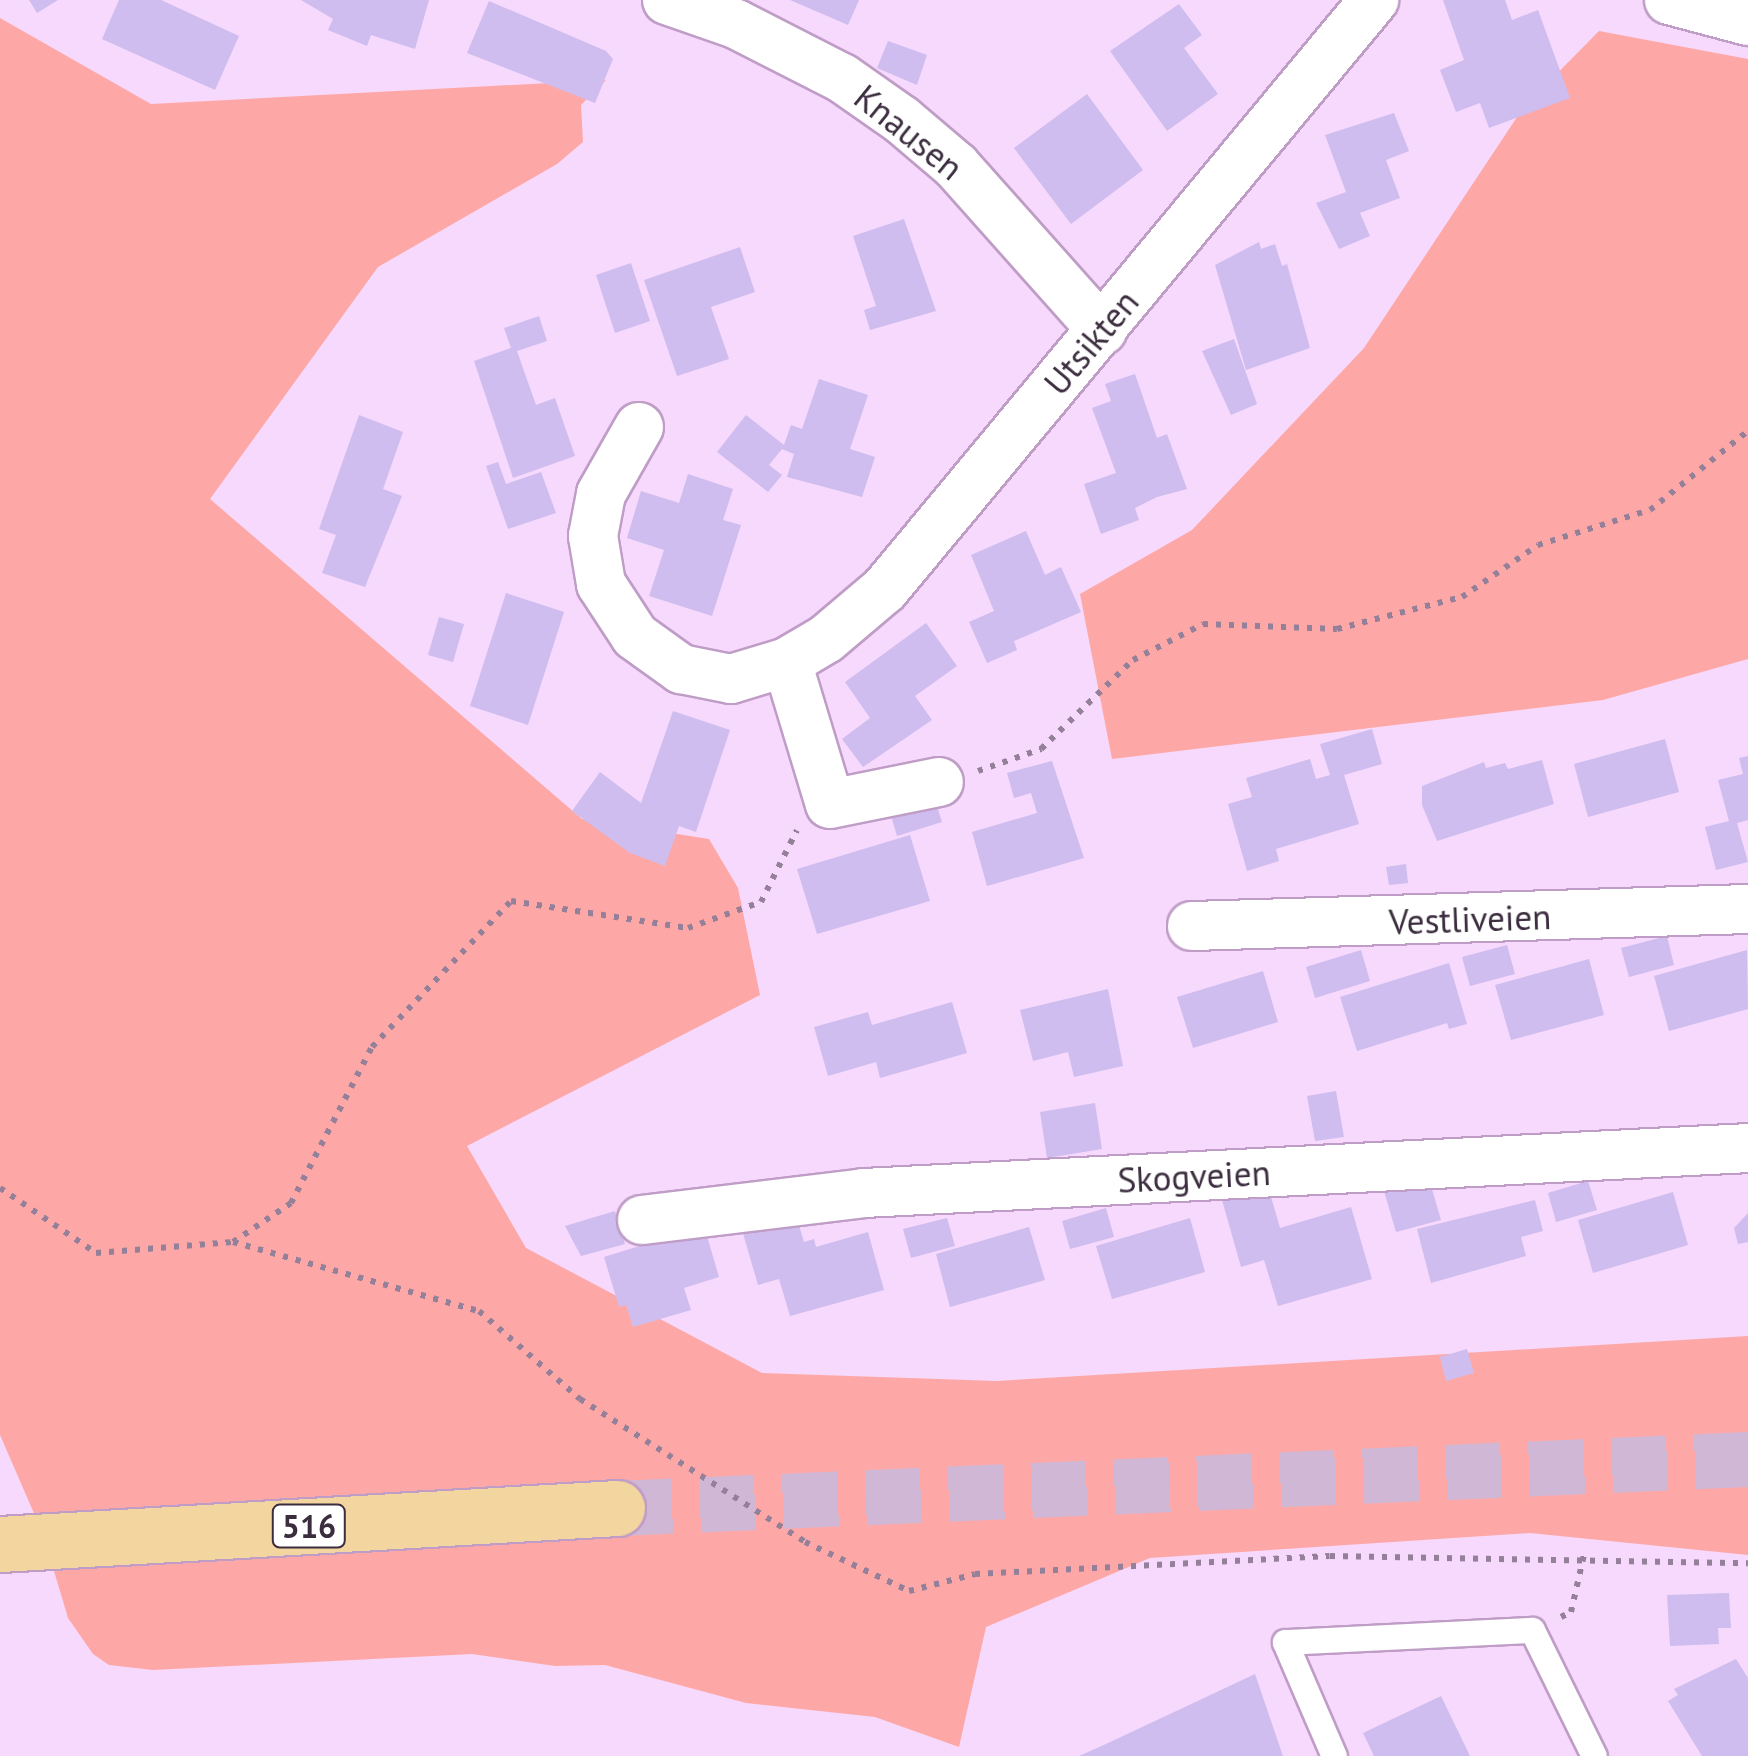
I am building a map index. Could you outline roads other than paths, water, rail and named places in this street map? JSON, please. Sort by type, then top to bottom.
[{"type":"main road","name":"516","points":[[0,1544],[617,1508]]},
{"type":"street","name":"Knausen","points":[[667,0],[736,24],[842,78],[902,120],[956,166],[1102,330]]},
{"type":"street","name":"Utsikten","points":[[639,427],[601,494],[592,536],[601,584],[635,636],[681,669],[731,678],[787,662],[826,639],[885,590],[1374,0]]},
{"type":"street","points":[[1669,0],[1748,21]]},
{"type":"street","points":[[787,662],[830,804],[938,782]]},
{"type":"street","name":"Vestliveien","points":[[1192,926],[1748,908]]},
{"type":"street","name":"Skogveien","points":[[642,1220],[864,1194],[1748,1148]]},
{"type":"lane","points":[[1334,1756],[1285,1642],[1532,1630],[1594,1756]]},
{"type":"tunnel","points":[[617,1508],[1748,1459]]}]
